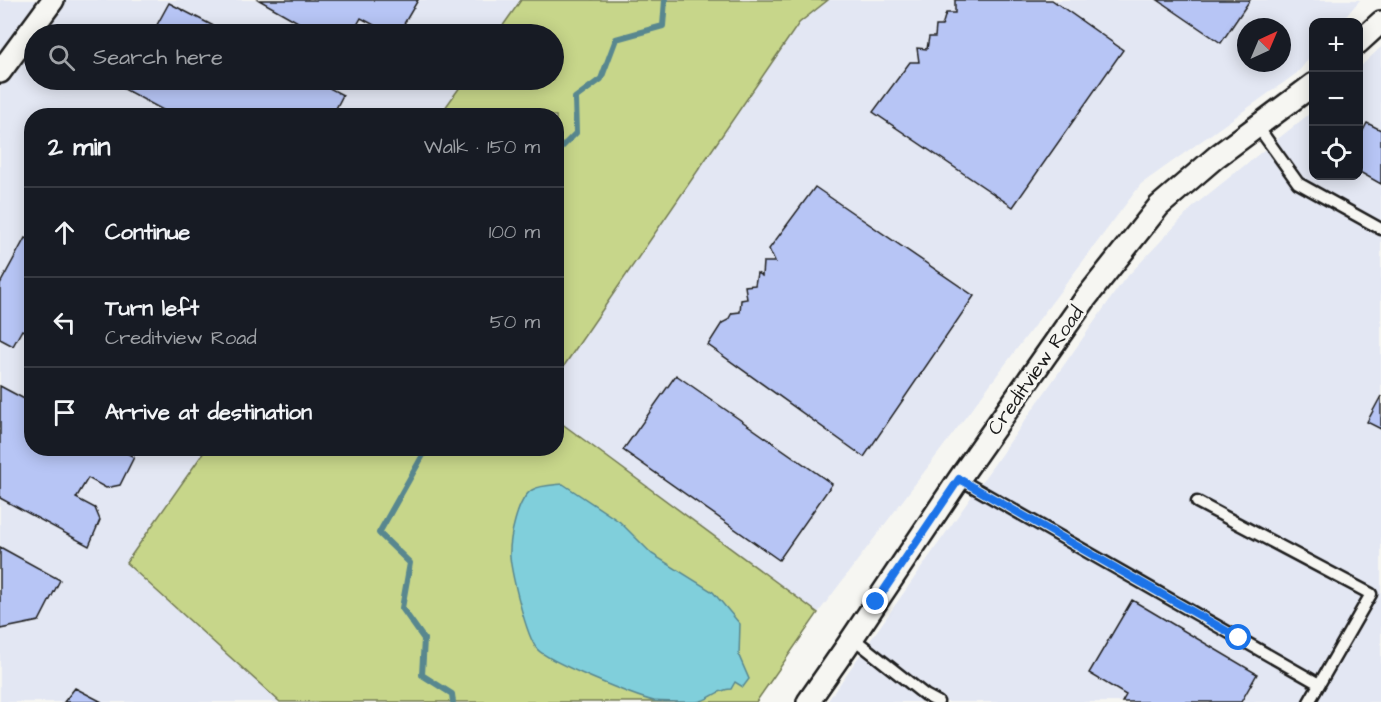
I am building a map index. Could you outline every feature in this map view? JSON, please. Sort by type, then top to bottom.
[{"type":"street","points":[[35,24],[53,0]]},
{"type":"street","points":[[1363,39],[1381,22]]},
{"type":"street","points":[[0,72],[24,39]]},
{"type":"street","name":"Creditview Road","points":[[808,702],[959,479],[1086,298],[1159,206],[1216,157],[1309,88]]},
{"type":"lane","points":[[1258,127],[1298,183],[1381,229]]},
{"type":"lane","points":[[959,479],[1319,684]]},
{"type":"lane","points":[[1197,502],[1371,594],[1309,702]]},
{"type":"lane","points":[[853,638],[925,695],[938,702]]},
{"type":"shaded area","points":[[0,0],[521,0],[504,24],[24,24],[24,90],[458,90],[445,108],[24,108],[24,456],[201,456],[126,563],[280,702],[0,702]]},
{"type":"shaded area","points":[[828,0],[1360,0],[1344,18],[1309,18],[1309,59],[1297,73],[1141,184],[818,613],[564,425],[564,366],[799,23]]},
{"type":"shaded area","points":[[1381,47],[1381,702],[827,702],[1123,281],[1196,204],[1309,114],[1309,180],[1363,180],[1363,64]]},
{"type":"green space","points":[[521,0],[828,0],[799,23],[564,366],[564,108],[445,108],[458,90],[564,90],[564,24],[504,24]]},
{"type":"green space","points":[[564,425],[818,613],[756,702],[280,702],[126,563],[201,456],[564,456]]},
{"type":"water","points":[[563,484],[620,522],[652,554],[713,592],[740,624],[739,656],[749,679],[743,687],[735,682],[731,689],[720,691],[705,700],[695,702],[654,701],[574,670],[537,649],[528,632],[517,591],[510,557],[511,541],[518,511],[527,495],[539,487]]},
{"type":"building","points":[[259,0],[418,0],[404,24],[372,24],[361,18],[358,24],[301,24]]},
{"type":"building","points":[[955,0],[1052,0],[1123,50],[1013,207],[873,112],[910,62],[919,62],[917,48],[927,49],[929,37],[935,37],[936,26],[942,26],[946,13],[955,13]]},
{"type":"building","points":[[1158,0],[1250,0],[1221,43]]},
{"type":"building","points":[[169,3],[210,24],[157,24]]},
{"type":"building","points":[[126,90],[333,90],[343,95],[336,108],[159,108]]},
{"type":"building","points":[[1367,123],[1381,130],[1381,184],[1363,174],[1363,131]]},
{"type":"building","points":[[815,187],[974,296],[864,457],[708,345],[722,323],[728,320],[732,313],[740,312],[741,300],[747,299],[745,286],[755,285],[757,273],[762,276],[763,262],[775,262],[769,249]]},
{"type":"building","points":[[24,240],[24,331],[22,330],[13,346],[0,339],[0,284]]},
{"type":"building","points":[[676,375],[832,484],[779,560],[623,450]]},
{"type":"building","points":[[0,386],[24,399],[24,456],[134,457],[120,485],[106,488],[88,478],[76,498],[95,508],[100,520],[89,546],[0,498]]},
{"type":"building","points":[[1381,396],[1381,429],[1367,422]]},
{"type":"building","points":[[0,547],[60,580],[39,621],[0,629]]},
{"type":"building","points":[[1132,600],[1257,674],[1241,702],[1122,702],[1126,695],[1089,673]]},
{"type":"building","points":[[75,688],[102,702],[64,702]]},
{"type":"waterway","points":[[564,145],[576,133],[575,98],[601,79],[616,39],[663,26],[665,0]]},
{"type":"waterway","points":[[422,456],[379,533],[410,563],[402,608],[424,639],[422,675],[452,694],[453,702]]},
{"type":"route","points":[[876,602],[959,479],[1239,638]]}]
